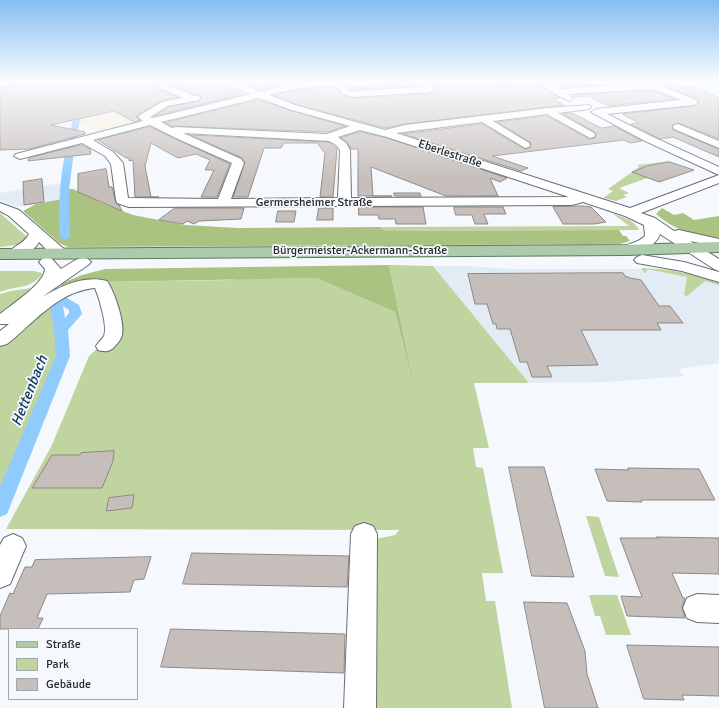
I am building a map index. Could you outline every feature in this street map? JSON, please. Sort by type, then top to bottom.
[{"type":"main road","name":"Bürgermeister-Ackermann-Straße","points":[[5,257],[54,258],[694,249],[716,257]]},
{"type":"main road","name":"Bürgermeister-Ackermann-Straße","points":[[54,258],[83,262],[642,260],[716,257]]},
{"type":"street","points":[[148,115],[143,118],[182,137],[232,158],[238,163],[223,203]]},
{"type":"street","points":[[20,156],[84,138],[178,115]]},
{"type":"street","points":[[197,115],[208,120]]},
{"type":"street","name":"Eberlestraße","points":[[320,115],[584,197],[630,213],[650,221],[694,249]]},
{"type":"street","points":[[325,117],[330,115]]},
{"type":"street","points":[[384,134],[405,128],[516,115]]},
{"type":"street","points":[[555,115],[590,135]]},
{"type":"street","points":[[602,115],[719,171]]},
{"type":"street","points":[[484,119],[525,145]]},
{"type":"street","points":[[328,137],[358,127]]},
{"type":"street","points":[[678,127],[719,144]]},
{"type":"street","points":[[168,130],[328,137],[338,141],[345,150],[344,203]]},
{"type":"street","name":"Germersheimer Straße","points":[[84,138],[109,154],[117,162],[122,200],[129,203],[572,201],[579,200],[584,197]]},
{"type":"street","points":[[678,161],[690,158]]},
{"type":"street","points":[[630,213],[661,205],[719,179]]},
{"type":"street","points":[[0,208],[14,213],[37,233],[54,258],[53,273],[43,287]]},
{"type":"street","points":[[627,250],[641,246],[651,240],[653,235],[650,221]]},
{"type":"street","name":"Eberlestraße","points":[[665,230],[719,243]]},
{"type":"street","points":[[5,257],[31,244],[37,233]]},
{"type":"street","points":[[642,260],[684,267],[719,277]]},
{"type":"street","points":[[0,324],[43,287],[83,262]]},
{"type":"street","points":[[0,340],[41,305],[70,289],[88,283],[96,283],[101,284],[105,292],[113,331],[112,338],[105,346]]},
{"type":"street","points":[[360,708],[364,534]]},
{"type":"street","points":[[0,575],[13,546]]},
{"type":"shaded area","points":[[74,115],[173,115],[99,133],[75,121],[76,117]]},
{"type":"shaded area","points":[[61,183],[61,200],[18,207],[0,200],[0,193]]},
{"type":"shaded area","points":[[433,266],[466,266],[514,269],[659,269],[673,270],[711,280],[719,283],[719,363],[678,369],[684,376],[608,382],[529,383]]},
{"type":"green space","points":[[669,161],[682,166],[619,188],[629,193],[623,195],[627,197],[616,201],[603,198],[613,191],[608,189],[639,167],[637,165]]},
{"type":"green space","points":[[68,189],[73,189],[102,203],[133,215],[185,225],[238,228],[380,227],[386,231],[619,230],[623,236],[626,236],[630,241],[620,244],[68,247],[59,243],[23,211],[36,204],[68,198]]},
{"type":"green space","points":[[662,208],[674,215],[683,213],[694,220],[719,216],[719,239],[694,234],[677,228],[656,214]]},
{"type":"green space","points":[[0,213],[26,236],[25,240],[18,245],[0,247]]},
{"type":"green space","points":[[612,213],[631,221],[639,230],[386,231],[380,227],[629,226]]},
{"type":"green space","points":[[389,265],[433,266],[529,383],[474,383],[489,448],[473,448],[476,467],[483,468],[503,573],[482,573],[486,601],[495,601],[512,708],[377,708],[375,539],[395,535],[399,530],[6,529],[52,445],[89,356],[106,341],[102,282],[232,280],[240,278],[316,278],[395,312],[412,374]]},
{"type":"green space","points":[[389,265],[414,384],[395,312],[316,278],[102,282],[63,291],[60,284],[82,275],[105,269]]},
{"type":"green space","points":[[641,268],[661,269],[690,274],[719,283],[719,285],[705,281],[687,296],[684,295],[687,277],[647,269],[646,273]]},
{"type":"green space","points":[[0,271],[34,271],[42,273],[42,275],[32,283],[0,292]]},
{"type":"green space","points":[[31,288],[0,316],[0,294]]},
{"type":"green space","points":[[54,300],[60,356],[0,496],[0,344]]},
{"type":"green space","points":[[586,516],[599,517],[619,577],[605,576]]},
{"type":"green space","points":[[589,595],[617,595],[631,635],[606,635],[600,616],[595,616]]},
{"type":"building","points":[[0,115],[96,115],[51,125],[85,132],[85,134],[29,149],[0,150]]},
{"type":"building","points":[[121,115],[138,115],[136,117],[140,120],[134,122]]},
{"type":"building","points":[[198,115],[306,115],[345,126],[327,132],[172,126],[165,123]]},
{"type":"building","points":[[336,115],[480,115],[405,124],[385,128]]},
{"type":"building","points":[[565,115],[576,115],[601,128],[614,126],[642,141],[630,143],[624,140],[492,156],[528,168],[521,171],[403,134],[482,124],[525,149],[530,148],[530,142],[497,122],[547,116],[589,139],[595,138],[595,132]]},
{"type":"building","points":[[624,115],[719,115],[719,139],[679,123],[672,126],[673,130],[719,149],[719,157],[673,137],[660,139],[631,124],[639,123]]},
{"type":"building","points":[[150,127],[230,164],[217,197],[201,197],[214,170],[205,170],[210,160],[196,154],[178,158],[151,143],[145,166],[151,197],[135,197],[133,160],[129,161],[129,158],[126,158],[98,140]]},
{"type":"building","points":[[360,132],[387,138],[507,178],[500,182],[490,178],[498,196],[446,196],[371,167],[373,196],[358,196],[358,149],[351,149],[347,142],[341,138]]},
{"type":"building","points":[[191,135],[329,142],[337,149],[333,197],[320,197],[325,153],[317,143],[284,143],[281,148],[264,148],[248,197],[233,197],[245,162],[242,158]]},
{"type":"building","points":[[82,145],[90,149],[91,154],[28,161],[29,158]]},
{"type":"building","points":[[670,162],[694,170],[659,182],[632,172],[647,166]]},
{"type":"building","points":[[106,169],[109,187],[112,187],[116,203],[122,211],[78,192],[78,174]]},
{"type":"building","points":[[42,179],[44,202],[24,205],[23,182]]},
{"type":"building","points":[[394,193],[420,193],[421,196],[395,196]]},
{"type":"building","points":[[359,207],[423,207],[426,224],[396,224],[395,219],[379,219],[378,215],[359,215]]},
{"type":"building","points":[[454,207],[503,207],[506,214],[484,214],[488,224],[475,224],[472,215],[456,215]]},
{"type":"building","points":[[553,207],[591,207],[606,222],[594,224],[563,224]]},
{"type":"building","points":[[175,208],[244,208],[241,219],[199,221],[194,224],[187,221],[183,224],[159,220]]},
{"type":"building","points":[[319,208],[333,208],[333,220],[317,220]]},
{"type":"building","points":[[278,211],[296,211],[294,222],[276,222]]},
{"type":"building","points":[[623,273],[625,276],[630,278],[641,280],[659,306],[670,306],[683,323],[657,323],[661,330],[581,330],[598,365],[547,366],[552,377],[532,377],[527,362],[520,362],[510,329],[497,329],[496,324],[493,324],[487,304],[475,304],[468,274]]},
{"type":"building","points":[[114,451],[113,461],[102,488],[32,488],[52,455],[80,455],[81,453]]},
{"type":"building","points":[[509,467],[544,467],[574,577],[532,576]]},
{"type":"building","points":[[628,468],[699,469],[715,500],[641,500],[642,502],[607,501],[595,469],[628,470]]},
{"type":"building","points":[[134,495],[132,508],[106,511],[109,498]]},
{"type":"building","points":[[657,537],[719,538],[719,574],[672,573],[683,598],[685,598],[682,607],[685,618],[627,616],[621,596],[642,597],[620,538],[658,538]]},
{"type":"building","points":[[192,553],[349,556],[347,587],[183,584]]},
{"type":"building","points":[[151,557],[144,579],[134,580],[130,592],[47,594],[37,618],[43,618],[38,628],[0,629],[0,616],[10,593],[13,594],[25,567],[32,567],[35,560]]},
{"type":"building","points":[[524,602],[567,603],[585,651],[587,674],[598,708],[545,708]]},
{"type":"building","points":[[171,629],[345,634],[344,673],[161,667]]},
{"type":"building","points":[[627,645],[719,647],[719,696],[682,695],[684,700],[644,699]]},
{"type":"waterway","points":[[72,140],[77,117]]},
{"type":"waterway","name":"Hettenbach","points":[[65,237],[64,190],[66,168],[71,144]]},
{"type":"waterway","name":"Hettenbach","points":[[60,299],[75,308],[76,314],[61,329]]},
{"type":"waterway","name":"Hettenbach","points":[[60,299],[56,307],[61,329]]},
{"type":"waterway","name":"Hettenbach","points":[[0,509],[63,356],[61,329]]}]
